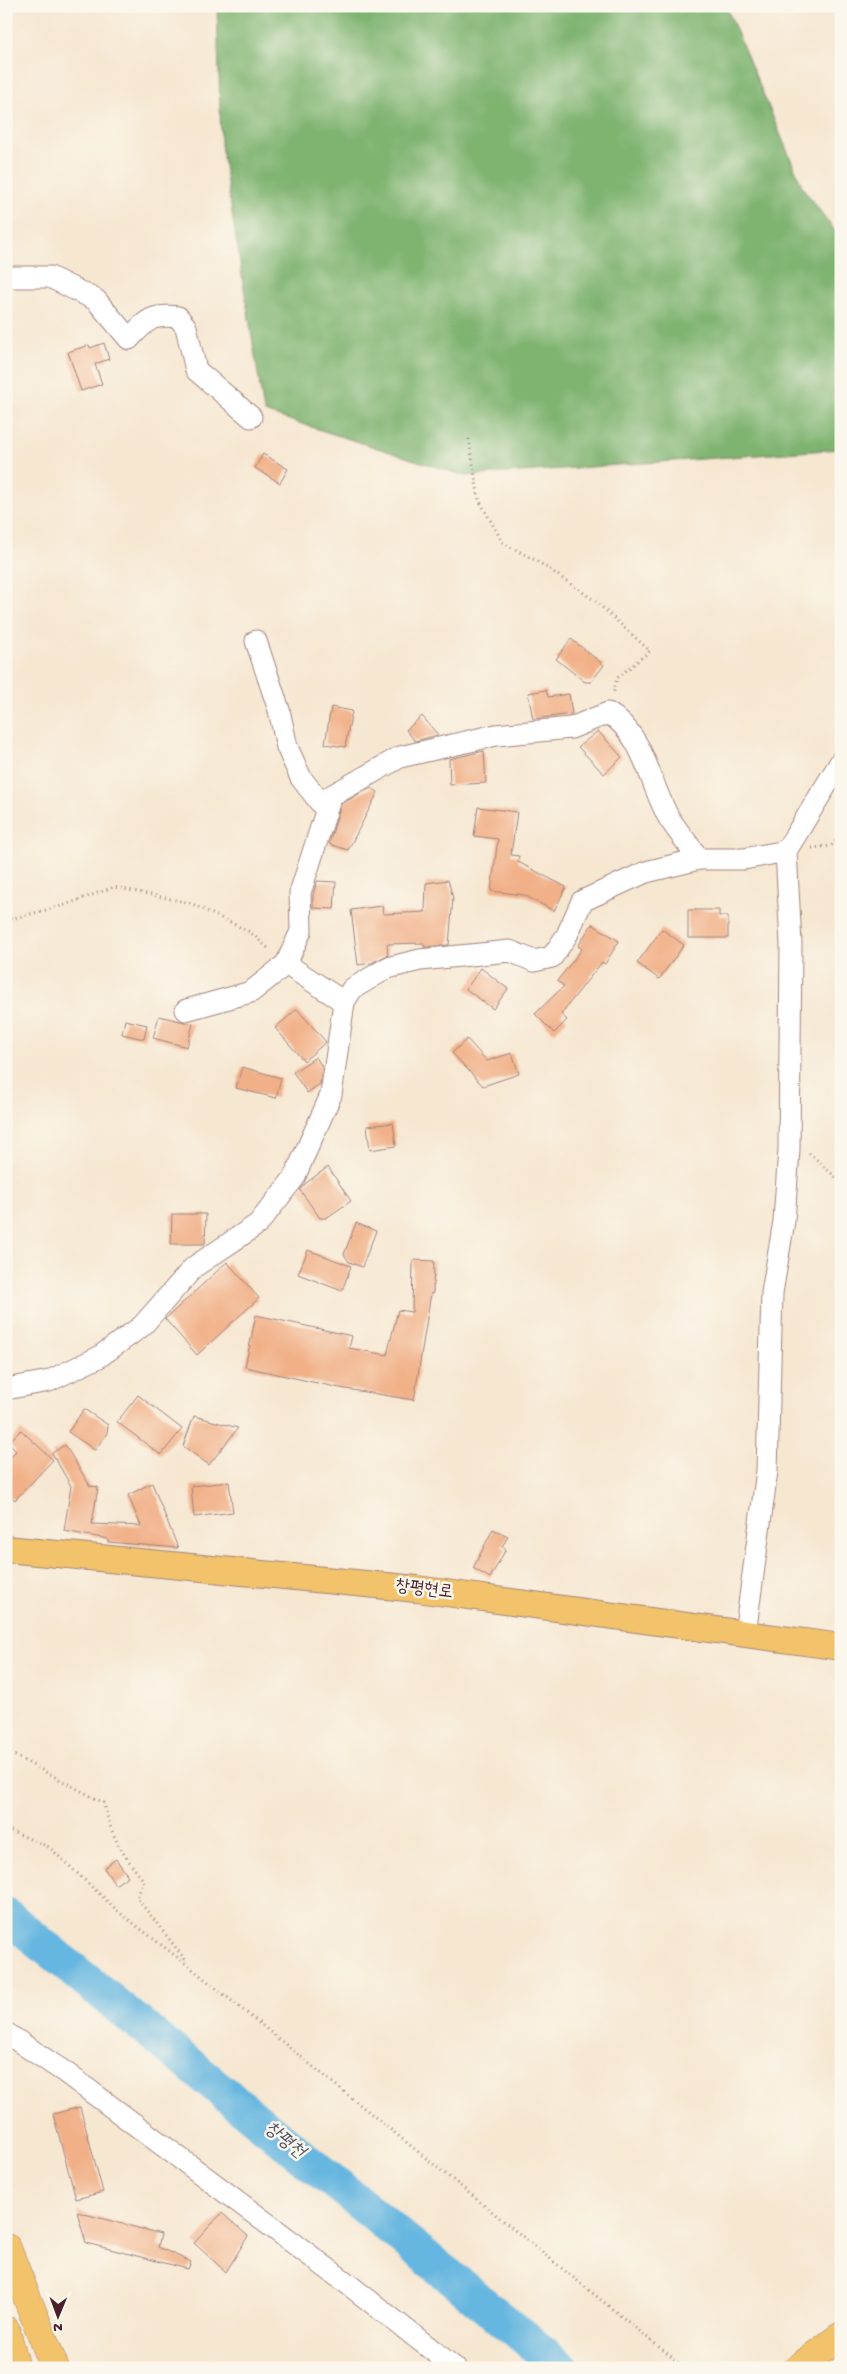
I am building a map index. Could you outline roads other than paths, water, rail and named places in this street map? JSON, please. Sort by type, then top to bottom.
[{"type":"highway","points":[[7,2246],[41,2368]]},
{"type":"highway","points":[[7,2246],[54,2368]]},
{"type":"highway","points":[[6,2330],[16,2368]]},
{"type":"highway","points":[[798,2368],[841,2336]]},
{"type":"main road","name":"창평현로","points":[[6,1549],[417,1589],[841,1646]]},
{"type":"street","points":[[6,277],[50,277],[96,300],[130,339],[147,320],[160,315],[178,317],[186,327],[196,370],[251,417]]},
{"type":"street","points":[[256,640],[279,710],[287,747],[301,778],[326,810]]},
{"type":"street","points":[[186,1010],[251,992],[286,964],[301,931],[300,893],[331,796],[400,757],[496,735],[571,728],[608,713],[621,720],[631,736],[645,759],[669,817],[699,859]]},
{"type":"street","points":[[745,1634],[767,1471],[772,1293],[784,1221],[789,1137],[791,944],[786,850],[841,762]]},
{"type":"street","points":[[6,1389],[49,1381],[99,1357],[142,1326],[194,1267],[258,1224],[294,1178],[331,1095],[344,1002],[352,989],[388,968],[420,960],[510,951],[534,961],[552,957],[567,935],[582,900],[646,872],[699,859],[744,859],[786,850]]},
{"type":"street","points":[[286,964],[344,1002]]},
{"type":"street","points":[[6,2033],[74,2079],[356,2290],[455,2368]]},
{"type":"waterway","name":"창평천","points":[[6,1915],[562,2368]]}]
